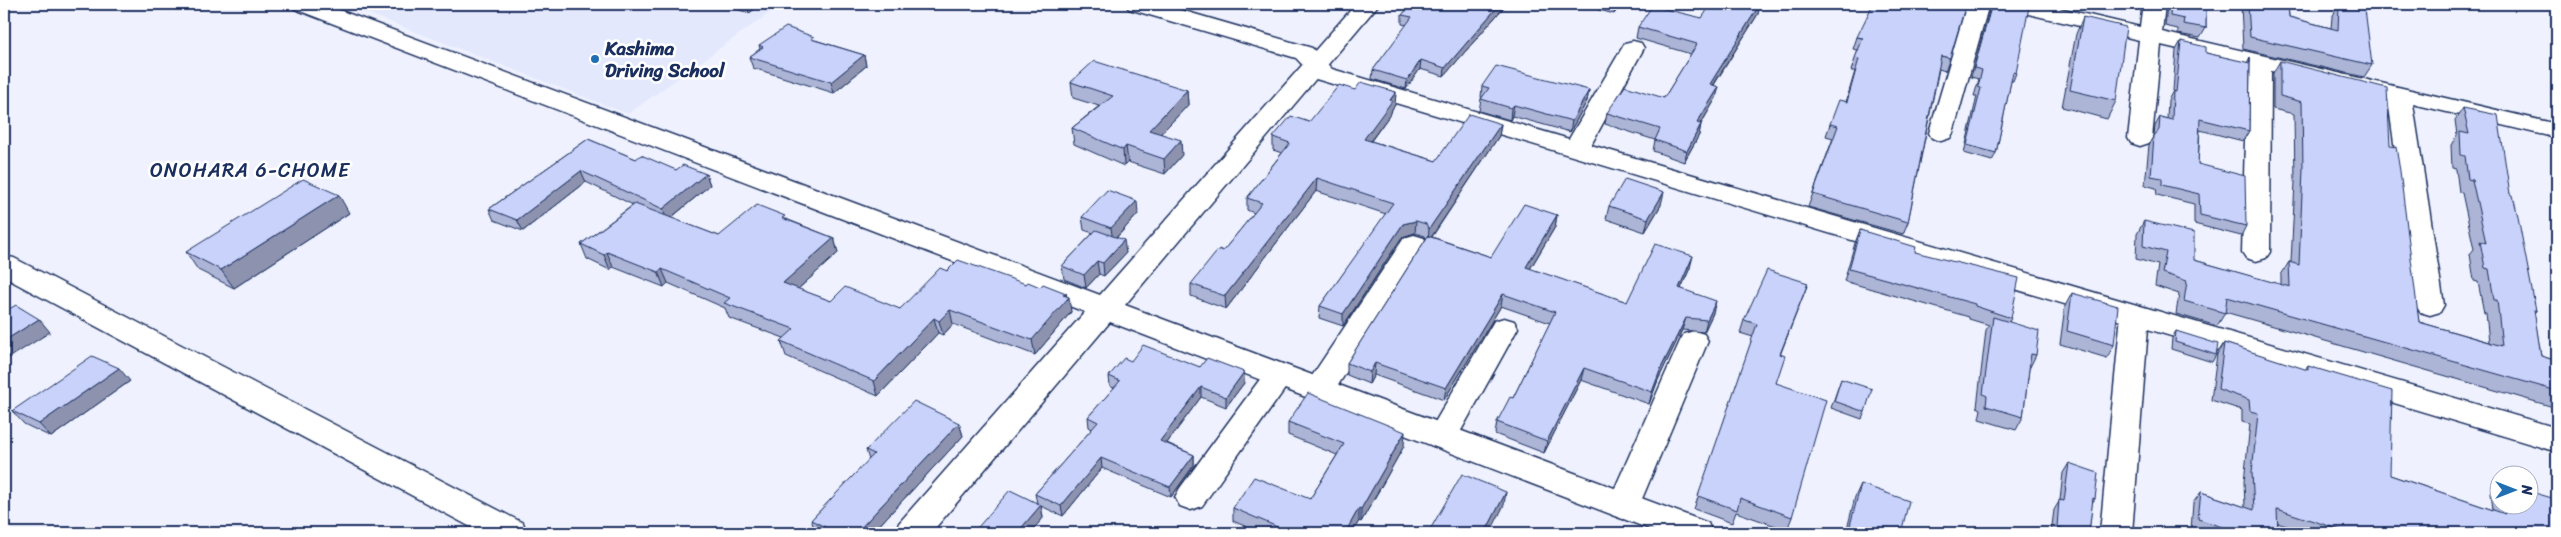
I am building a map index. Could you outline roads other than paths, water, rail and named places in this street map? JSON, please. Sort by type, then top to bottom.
[{"type":"street","points":[[303,4],[1696,533]]},
{"type":"street","points":[[1137,4],[1304,53],[1324,74],[2557,440]]},
{"type":"street","points":[[911,533],[1368,4]]},
{"type":"street","points":[[1941,133],[1978,4]]},
{"type":"street","points":[[2015,4],[2557,132]]},
{"type":"street","points":[[2140,138],[2154,4]]},
{"type":"street","points":[[1576,149],[1633,48]]},
{"type":"street","points":[[2256,252],[2259,61]]},
{"type":"street","points":[[2399,94],[2430,305]]},
{"type":"street","points":[[1319,390],[1414,244]]},
{"type":"street","points":[[4,265],[511,533]]},
{"type":"street","points":[[2116,533],[2135,315]]},
{"type":"street","points":[[1442,437],[1504,328]]},
{"type":"street","points":[[1623,506],[1694,341]]},
{"type":"street","points":[[1191,497],[1279,375]]},
{"type":"place","name":"Kashima Driving School","points":[[595,59]]},
{"type":"district","name":"ONOHARA 6-CHOME","points":[[250,170]]}]
